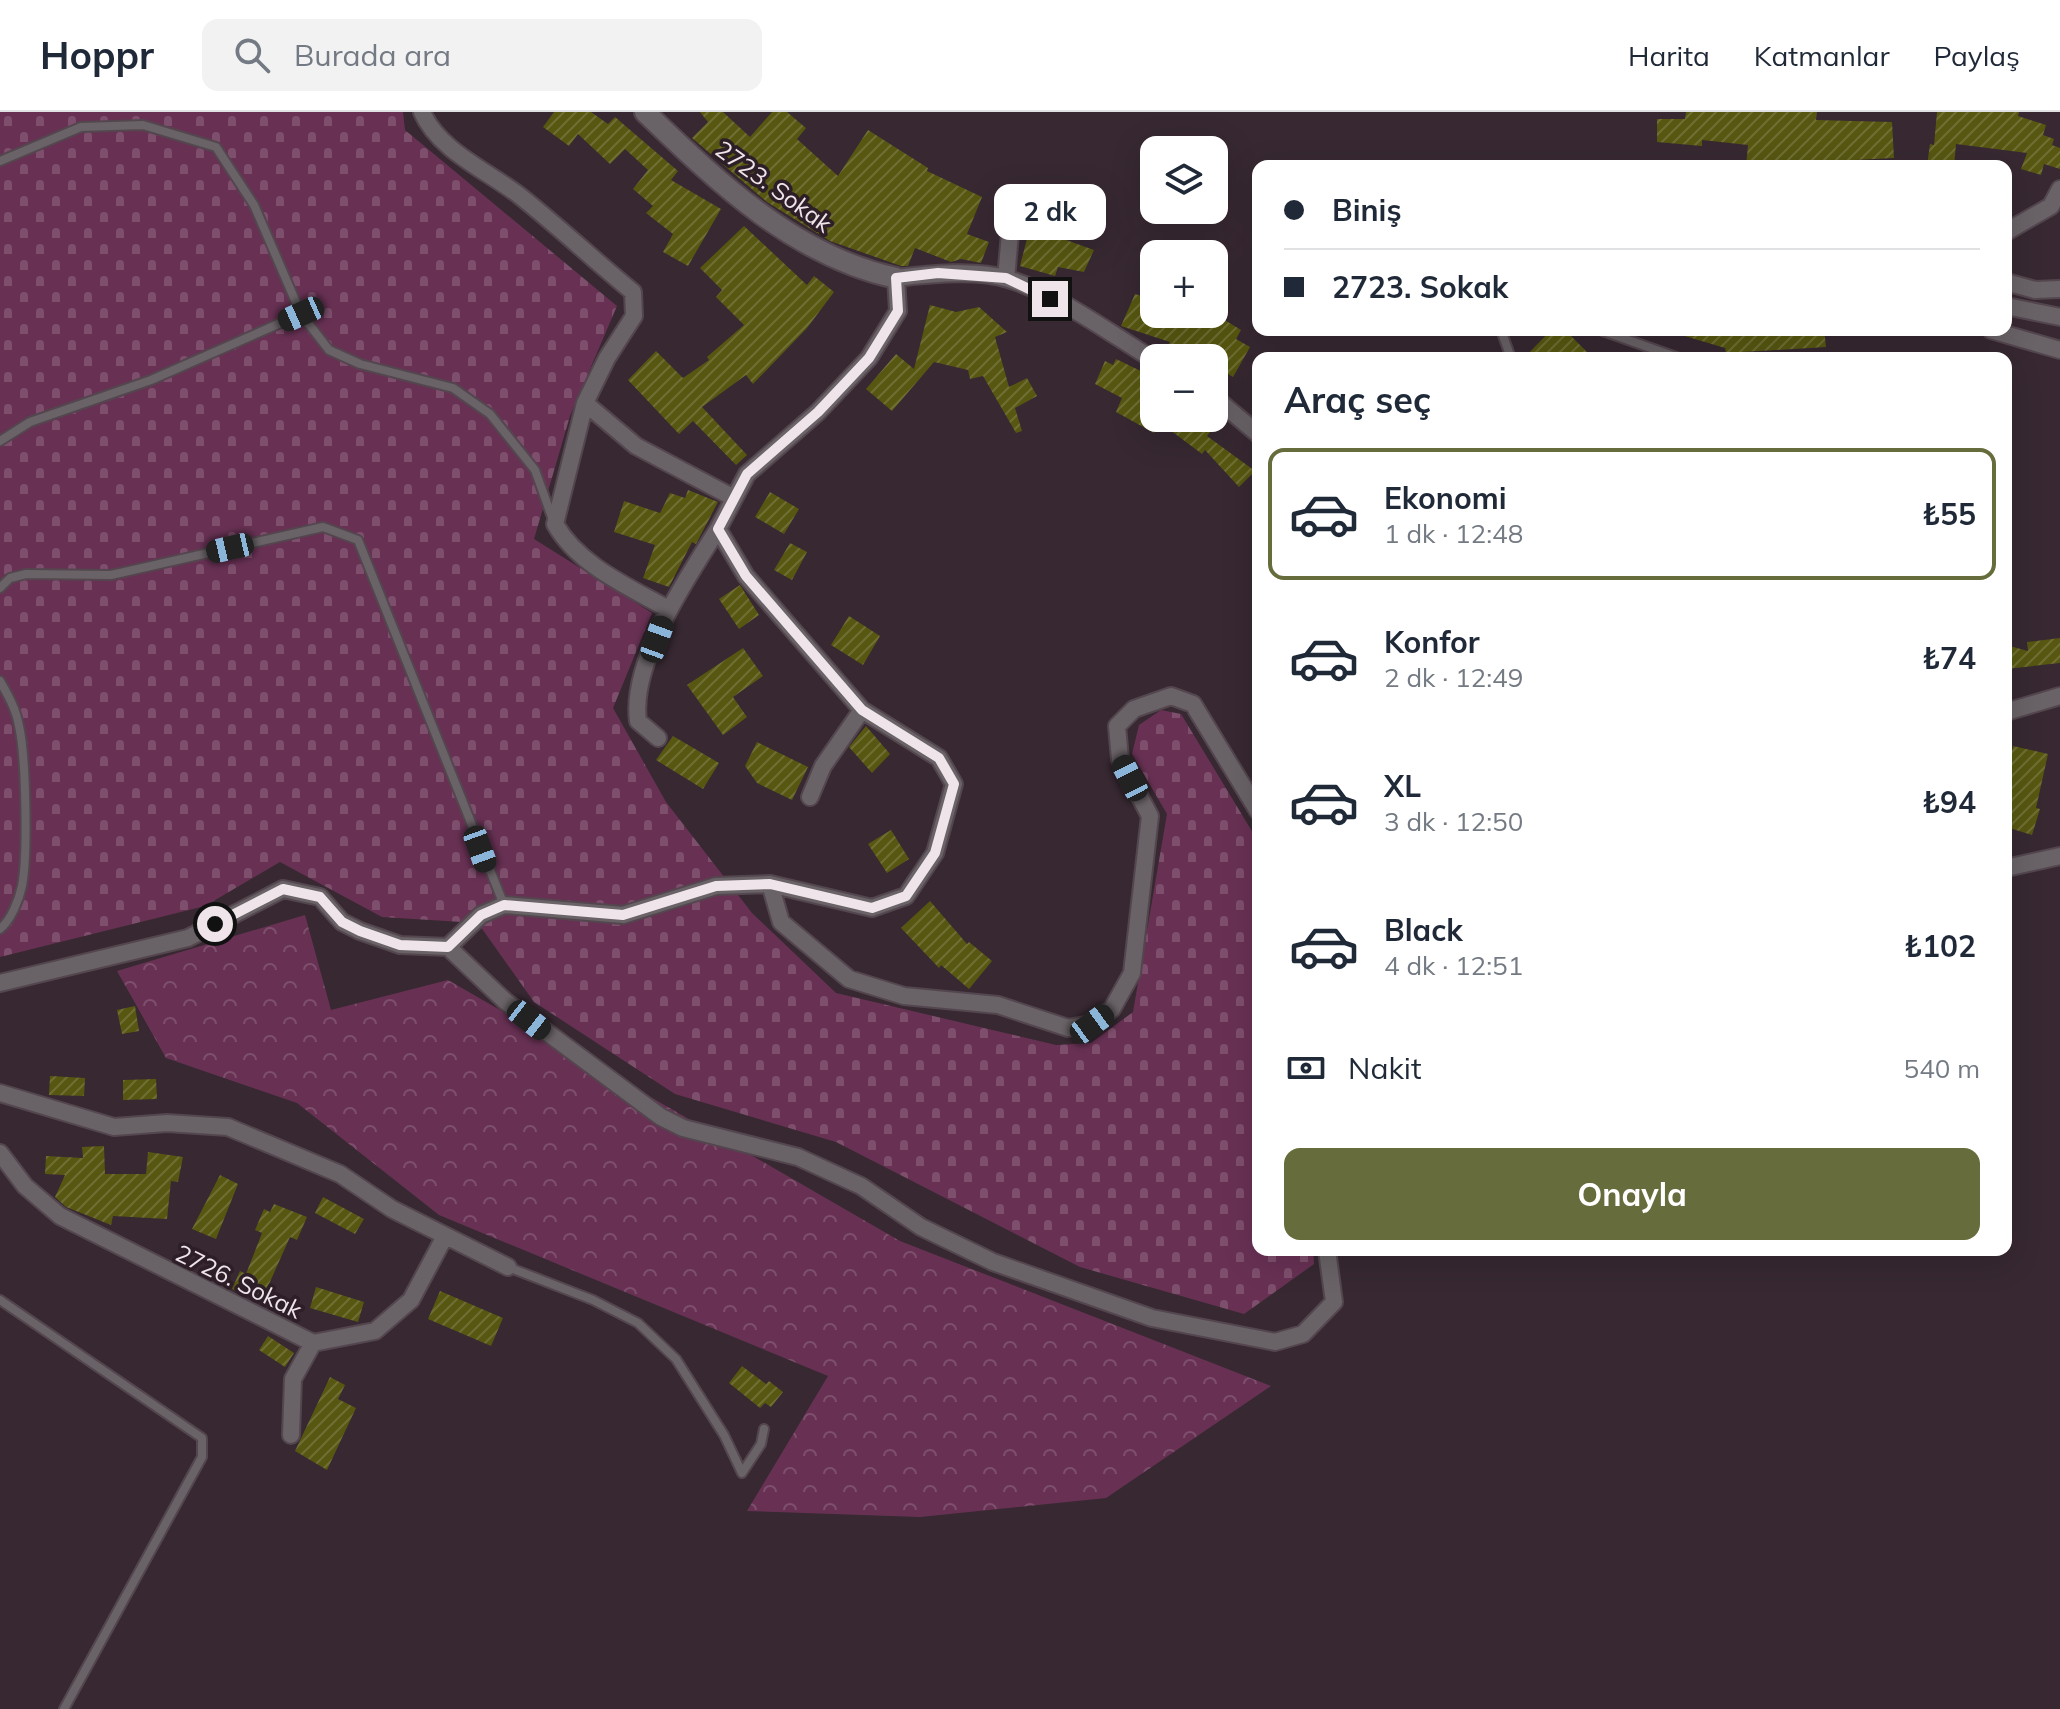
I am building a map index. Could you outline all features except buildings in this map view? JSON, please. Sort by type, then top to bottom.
[{"type":"street","points":[[422,112],[428,124],[459,153],[519,195],[633,292],[634,316],[607,358],[585,403],[555,524],[561,536],[602,572],[668,609]]},
{"type":"street","name":"2723. Sokak","points":[[645,112],[698,164],[813,250],[862,270],[896,278],[938,273],[1006,278],[1072,310],[1140,351]]},
{"type":"street","points":[[2012,229],[2051,206],[2060,189]]},
{"type":"street","points":[[1006,278],[1012,212]]},
{"type":"street","points":[[658,738],[638,721],[635,698],[668,609],[718,529],[747,474],[818,412],[869,358],[898,311],[896,278]]},
{"type":"street","points":[[2012,284],[2035,290],[2060,289]]},
{"type":"street","points":[[2012,307],[2060,317]]},
{"type":"street","points":[[2012,336],[2060,350]]},
{"type":"street","points":[[585,403],[636,446],[734,498]]},
{"type":"street","points":[[1228,409],[1252,429]]},
{"type":"street","points":[[448,947],[481,915],[504,905],[623,915],[716,886],[770,884],[872,908],[906,896],[935,853],[954,784],[939,758],[862,710],[746,576],[718,529]]},
{"type":"street","points":[[770,884],[781,922],[849,979],[904,996],[998,1005],[1068,1028],[1092,1024],[1112,1009],[1132,973],[1150,816],[1120,759],[1117,726],[1134,709],[1171,696],[1193,704],[1252,801]]},
{"type":"street","points":[[2012,710],[2060,696]]},
{"type":"street","points":[[810,797],[823,766],[862,710]]},
{"type":"street","points":[[2012,867],[2060,856]]},
{"type":"street","points":[[0,983],[188,938],[283,889],[320,897],[342,922],[360,931],[400,945],[448,947],[505,1001],[661,1117],[683,1128],[798,1157],[861,1186],[921,1227],[981,1256],[1101,1302],[1208,1331],[1275,1342],[1313,1327],[1334,1302],[1328,1256]]},
{"type":"street","points":[[0,1093],[114,1127],[167,1123],[228,1127],[340,1174],[392,1209],[508,1267]]},
{"type":"street","name":"2726. Sokak","points":[[0,1153],[25,1186],[60,1216],[313,1343],[375,1331],[411,1300],[445,1236]]},
{"type":"street","points":[[291,1435],[289,1412],[293,1379],[313,1343]]},
{"type":"lane","points":[[0,161],[81,127],[143,125],[216,147],[254,205],[301,314],[329,350],[360,364],[453,388],[490,414],[535,470],[555,524]]},
{"type":"lane","points":[[0,441],[30,422],[151,380],[301,314]]},
{"type":"lane","points":[[1616,336],[1660,352]]},
{"type":"lane","points":[[0,588],[10,578],[26,574],[111,575],[323,527],[358,540],[504,905]]},
{"type":"lane","points":[[0,681],[16,712],[20,730],[23,809],[22,886],[8,922],[0,929]]},
{"type":"lane","points":[[508,1267],[593,1300],[638,1323],[676,1359],[724,1435],[742,1473],[754,1460],[764,1429]]},
{"type":"lane","points":[[0,1300],[202,1438],[202,1457],[64,1709]]},
{"type":"green space","points":[[0,112],[403,112],[405,130],[617,306],[570,416],[534,539],[652,613],[613,708],[666,802],[752,913],[836,993],[1056,1045],[1091,1043],[1133,1012],[1167,814],[1132,754],[1139,725],[1161,710],[1181,714],[1252,831],[1252,1256],[1313,1256],[1314,1264],[1244,1314],[1080,1267],[836,1142],[675,1094],[534,1002],[478,923],[382,917],[280,862],[205,906],[0,957]]},
{"type":"green space","points":[[305,915],[331,1010],[448,980],[900,1241],[1271,1386],[1106,1498],[920,1517],[747,1511],[828,1376],[439,1215],[297,1103],[166,1058],[117,971]]},
{"type":"route","points":[[215,924],[283,889],[320,897],[342,922],[360,931],[400,945],[448,947],[481,915],[504,905],[623,915],[716,886],[770,884],[872,908],[906,896],[935,853],[954,784],[939,758],[862,710],[746,576],[718,529],[747,474],[818,412],[869,358],[898,311],[896,278],[938,273],[1006,278],[1050,299]]}]
